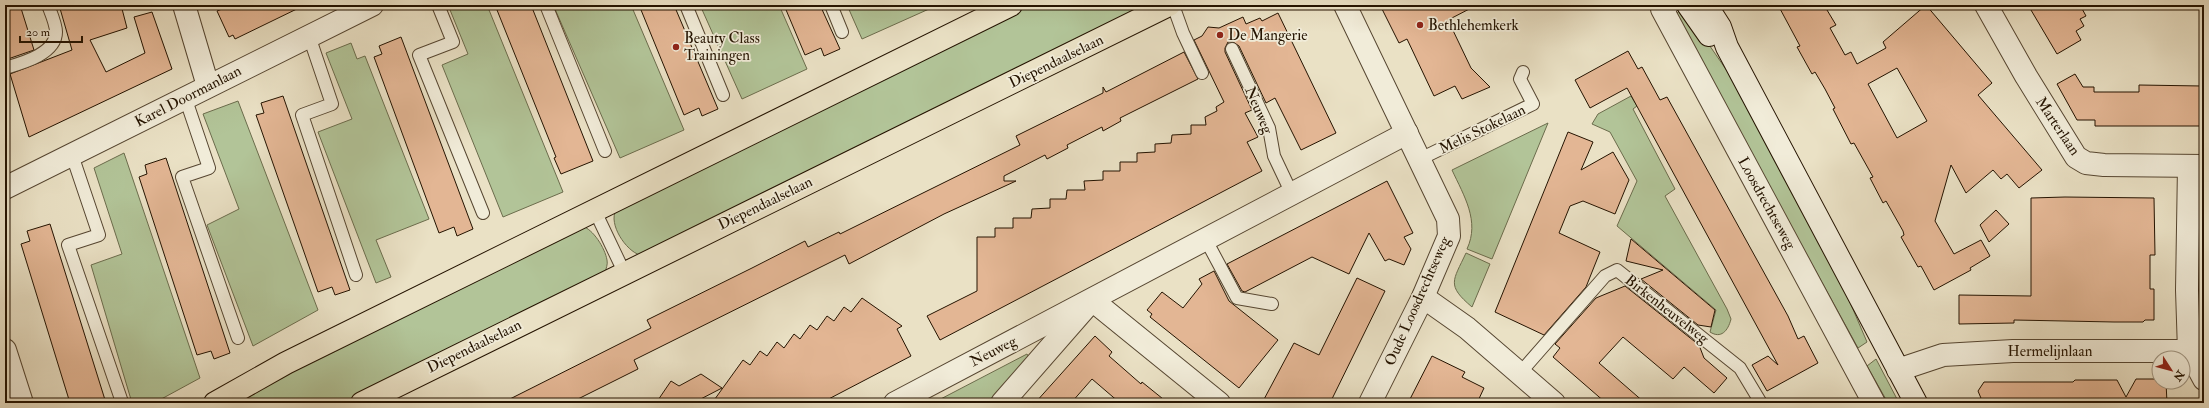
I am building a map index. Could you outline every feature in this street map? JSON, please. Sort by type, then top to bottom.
[{"type":"main road","points":[[215,403],[286,363],[1012,5]]},
{"type":"main road","name":"Diependaalselaan","points":[[362,403],[624,272],[1169,5]]},
{"type":"street","points":[[184,5],[208,86]]},
{"type":"street","name":"Karel Doormanlaan","points":[[5,188],[372,5]]},
{"type":"street","points":[[1345,5],[1407,133]]},
{"type":"street","points":[[1688,5],[1709,35],[1727,47]]},
{"type":"street","points":[[1706,5],[1720,27],[1727,47],[1916,403]]},
{"type":"street","name":"Marterlaan","points":[[1986,5],[2076,157],[2086,163],[2104,166],[2196,166]]},
{"type":"street","name":"Loosdrechtseweg","points":[[1665,7],[1874,403]]},
{"type":"street","name":"Oude Loosdrechtseweg","points":[[1370,403],[1423,297],[1449,236],[1448,218],[1407,133]]},
{"type":"street","name":"Neuweg","points":[[895,403],[1407,133]]},
{"type":"street","points":[[2196,166],[2187,282],[2196,351],[2204,379]]},
{"type":"street","points":[[1423,297],[1467,328],[1554,403]]},
{"type":"street","points":[[1092,300],[1219,403]]},
{"type":"street","name":"Neuweg","points":[[1002,403],[1092,300]]},
{"type":"street","points":[[5,350],[22,403]]},
{"type":"street","name":"Hermelijnlaan","points":[[1898,370],[1943,355],[2013,351],[2196,351]]},
{"type":"lane","points":[[5,68],[35,57],[51,45],[56,31],[48,5]]},
{"type":"lane","points":[[438,5],[453,42],[419,55],[483,213]]},
{"type":"lane","points":[[546,5],[605,151]]},
{"type":"lane","points":[[686,5],[723,95]]},
{"type":"lane","points":[[831,5],[842,32]]},
{"type":"lane","points":[[1173,5],[1183,33],[1202,73]]},
{"type":"lane","points":[[309,36],[332,104],[302,115],[356,275]]},
{"type":"lane","name":"Neuweg","points":[[1232,49],[1269,128],[1274,156],[1292,194]]},
{"type":"lane","name":"Melis Stokelaan","points":[[1420,159],[1533,104],[1520,79],[1523,72]]},
{"type":"lane","points":[[185,97],[209,168],[182,177],[238,338]]},
{"type":"lane","points":[[72,155],[99,234],[68,245],[122,402]]},
{"type":"lane","points":[[595,211],[624,272]]},
{"type":"lane","points":[[1206,240],[1237,298],[1272,304]]},
{"type":"lane","name":"Birkenheuvelweg","points":[[1520,373],[1605,276],[1617,270],[1740,368],[1761,403]]},
{"type":"green space","points":[[448,5],[487,5],[563,192],[503,217],[442,65],[468,54]]},
{"type":"green space","points":[[565,5],[631,5],[684,130],[620,158],[555,9]]},
{"type":"green space","points":[[700,5],[779,5],[807,69],[742,99]]},
{"type":"green space","points":[[847,5],[927,5],[929,9],[862,39]]},
{"type":"green space","points":[[1026,5],[1130,5],[1135,14],[640,255],[624,243],[616,229],[614,216],[618,207],[623,203]]},
{"type":"green space","points":[[1683,7],[1734,81],[1849,300],[1867,342],[1858,348],[1675,15]]},
{"type":"green space","points":[[351,43],[357,59],[365,56],[429,219],[376,240],[391,277],[376,283],[318,132],[352,119],[326,53]]},
{"type":"green space","points":[[1631,96],[1637,106],[1633,109],[1675,189],[1665,196],[1727,309],[1731,319],[1724,333],[1718,335],[1710,332],[1716,310],[1617,226],[1637,181],[1610,132],[1592,124],[1598,114]]},
{"type":"green space","points":[[238,101],[318,310],[253,346],[207,225],[239,209],[203,114]]},
{"type":"green space","points":[[1548,123],[1492,259],[1467,249],[1471,239],[1471,219],[1469,209],[1452,170]]},
{"type":"green space","points":[[124,153],[200,378],[154,403],[132,403],[91,265],[122,254],[94,168]]},
{"type":"green space","points":[[582,226],[594,235],[604,250],[607,262],[605,272],[348,403],[226,403]]},
{"type":"green space","points":[[1466,253],[1490,264],[1472,307],[1458,293],[1454,282]]},
{"type":"green space","points":[[1027,354],[1031,361],[995,403],[933,403]]},
{"type":"green space","points":[[1876,359],[1897,399],[1896,401],[1888,403],[1867,366]]},
{"type":"building","points":[[5,5],[20,5],[34,50],[5,60]]},
{"type":"building","points":[[59,5],[121,5],[127,28],[90,40],[106,72],[145,53],[134,17],[152,12],[172,69],[29,137],[10,74],[72,50]]},
{"type":"building","points":[[232,5],[305,5],[235,39],[233,35],[229,37],[217,11]]},
{"type":"building","points":[[495,5],[531,5],[593,161],[561,174],[554,158],[556,157]]},
{"type":"building","points":[[639,5],[674,5],[718,109],[702,116],[699,108],[684,115]]},
{"type":"building","points":[[784,5],[820,5],[840,49],[824,56],[821,48],[805,55]]},
{"type":"building","points":[[1380,5],[1477,5],[1448,20],[1471,68],[1490,87],[1462,99],[1455,86],[1434,96],[1407,39],[1399,43]]},
{"type":"building","points":[[1778,5],[1824,5],[1836,25],[1830,28],[1845,55],[1851,52],[1857,64],[1886,48],[1883,42],[1926,5],[1992,83],[1978,95],[2042,170],[2019,188],[2007,174],[2001,179],[1993,170],[1966,193],[1951,165],[1935,221],[1954,254],[1981,240],[1990,256],[1970,268],[1971,270],[1934,290],[1921,266],[1918,267],[1901,237],[1904,235],[1903,231],[1886,201],[1883,203],[1870,178],[1873,177],[1854,143],[1851,144],[1833,109],[1835,108],[1825,89],[1815,72],[1812,74],[1797,47],[1800,46]],"holes":[[[1897,68],[1927,121],[1897,138],[1868,84]]]},
{"type":"building","points":[[2028,5],[2080,5],[2086,16],[2080,19],[2084,26],[2076,31],[2081,40],[2057,54]]},
{"type":"building","points":[[1278,13],[1336,133],[1301,150],[1275,98],[1266,103],[1239,46],[1233,42],[1228,42],[1225,52],[1252,110],[1245,113],[1258,137],[1247,142],[1262,171],[940,340],[927,316],[977,291],[977,237],[995,237],[995,228],[1013,228],[1013,218],[1031,218],[1032,209],[1050,208],[1050,199],[1066,199],[1067,190],[1085,190],[1084,181],[1103,180],[1103,171],[1120,171],[1120,162],[1137,162],[1137,153],[1155,152],[1155,144],[1171,143],[1172,135],[1191,134],[1191,125],[1206,125],[1205,117],[1217,111],[1216,107],[1224,102],[1194,40],[1202,36],[1208,27],[1219,28],[1243,17],[1246,24],[1260,18],[1262,21]]},
{"type":"building","points":[[401,37],[473,229],[457,236],[454,227],[439,233],[374,57],[382,54],[379,46]]},
{"type":"building","points":[[1628,51],[1638,69],[1642,67],[1660,100],[1667,97],[1788,316],[1798,339],[1804,336],[1818,363],[1767,391],[1752,365],[1768,356],[1778,365],[1627,88],[1590,108],[1575,80]]},
{"type":"building","points":[[1184,52],[1198,79],[1120,118],[1121,121],[1103,131],[1102,127],[1067,145],[1068,148],[1047,159],[1045,155],[1004,176],[1004,181],[1016,181],[944,214],[849,264],[845,255],[634,360],[638,369],[570,403],[502,403],[651,328],[647,320],[805,241],[808,247],[839,232],[840,234],[1020,145],[1016,136],[1103,93],[1103,87],[1106,92]]},
{"type":"building","points":[[2075,74],[2083,87],[2094,87],[2094,92],[2139,92],[2139,85],[2202,86],[2202,92],[2204,92],[2204,126],[2095,126],[2095,120],[2077,120],[2057,84]]},
{"type":"building","points":[[283,96],[350,290],[335,295],[332,287],[318,292],[256,115],[264,113],[261,103]]},
{"type":"building","points":[[1568,132],[1593,142],[1581,170],[1613,152],[1629,180],[1615,214],[1583,201],[1570,206],[1559,233],[1600,252],[1586,287],[1544,335],[1495,312]]},
{"type":"building","points":[[166,158],[230,353],[214,359],[211,351],[197,355],[139,177],[147,174],[145,165]]},
{"type":"building","points":[[1387,181],[1413,233],[1404,237],[1411,249],[1404,265],[1389,259],[1385,261],[1369,233],[1349,274],[1312,257],[1245,292],[1242,291],[1227,264]]},
{"type":"building","points":[[2031,198],[2154,198],[2155,255],[2150,255],[2150,289],[2154,289],[2154,320],[2145,320],[2143,322],[2114,322],[2014,320],[2014,323],[1959,324],[1959,295],[2031,296]]},
{"type":"building","points":[[1996,210],[2009,224],[1989,242],[1980,225]]},
{"type":"building","points":[[50,224],[106,403],[70,403],[21,244],[30,241],[27,231]]},
{"type":"building","points":[[1631,239],[1715,310],[1711,327],[1698,325],[1641,279],[1663,270],[1626,261]]},
{"type":"building","points":[[1214,271],[1229,301],[1278,340],[1239,388],[1150,317],[1152,314],[1147,310],[1162,292],[1183,308],[1202,284],[1199,279]]},
{"type":"building","points":[[1357,278],[1385,291],[1330,403],[1262,403],[1294,343],[1319,355]]},
{"type":"building","points":[[1625,286],[1699,345],[1704,358],[1727,378],[1714,393],[1684,367],[1673,379],[1623,337],[1599,363],[1645,403],[1606,403],[1553,357],[1560,348],[1555,344],[1596,298]]},
{"type":"building","points":[[862,298],[902,326],[897,329],[911,356],[821,403],[712,403],[743,360],[750,365],[760,351],[767,356],[777,342],[784,348],[794,334],[800,339],[810,325],[817,330],[827,316],[834,321],[844,307],[851,312]]},
{"type":"building","points":[[1095,336],[1112,352],[1109,356],[1141,384],[1142,382],[1168,403],[1120,403],[1092,379],[1071,403],[1035,403]]},
{"type":"building","points":[[1432,356],[1465,372],[1462,377],[1484,388],[1477,403],[1408,403]]},
{"type":"building","points":[[701,374],[722,388],[693,403],[656,403],[671,381],[679,386]]},
{"type":"building","points":[[2136,379],[2151,379],[2151,390],[2166,390],[2167,403],[1983,403],[1978,391],[1984,382],[2073,382],[2075,380],[2117,380],[2126,397]]},
{"type":"place","name":"Bethlehemkerk","points":[[1420,25]]},
{"type":"place","name":"De Mangerie","points":[[1220,35]]},
{"type":"place","name":"Beauty Class Trainingen","points":[[676,47]]}]
